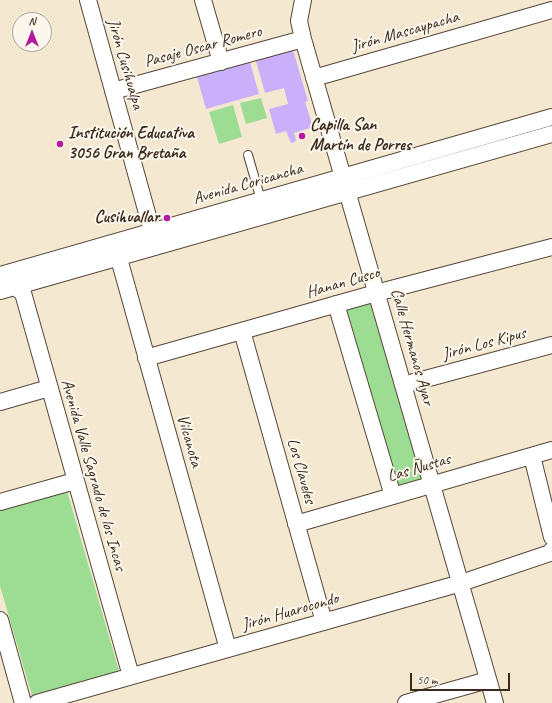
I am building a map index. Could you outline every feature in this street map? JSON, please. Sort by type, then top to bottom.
[{"type":"street","name":"Jirón Cusihualpa","points":[[88,0],[152,231]]},
{"type":"street","points":[[202,0],[221,62]]},
{"type":"street","name":"Calle Hermanos Ayar","points":[[303,0],[299,21],[303,39],[495,703]]},
{"type":"street","name":"Jirón Mascaypacha","points":[[314,78],[552,10]]},
{"type":"street","name":"Pasaje Oscar Romero","points":[[113,91],[303,39]]},
{"type":"street","name":"Avenida Coricancha","points":[[5,287],[116,250],[152,231],[552,117]]},
{"type":"street","name":"Avenida Coricancha","points":[[0,275],[116,250],[348,193],[552,134]]},
{"type":"street","name":"Hanan Cusco","points":[[146,358],[376,293],[552,247]]},
{"type":"street","name":"Vilcanota","points":[[116,250],[228,649]]},
{"type":"street","name":"Avenida Valle Sagrado de los Incas","points":[[5,287],[23,293],[131,676]]},
{"type":"street","points":[[336,304],[393,496]]},
{"type":"street","name":"Los Claveles","points":[[242,331],[324,622]]},
{"type":"street","name":"Jirón Los Kipus","points":[[403,385],[552,345]]},
{"type":"street","points":[[0,402],[49,388]]},
{"type":"street","name":"Las Ñustas","points":[[296,524],[552,450]]},
{"type":"street","points":[[532,456],[552,537]]},
{"type":"street","points":[[0,502],[75,481]]},
{"type":"street","name":"Jirón Huarocondo","points":[[37,703],[461,583],[550,553],[552,550]]},
{"type":"street","points":[[0,620],[23,703]]},
{"type":"street","points":[[406,703],[488,680]]},
{"type":"lane","points":[[248,155],[261,200]]},
{"type":"green space","points":[[261,98],[267,118],[246,124],[240,103]]},
{"type":"green space","points":[[233,105],[242,137],[219,144],[209,112]]},
{"type":"green space","points":[[374,299],[428,480],[395,489],[342,308]]},
{"type":"green space","points":[[67,491],[119,671],[32,696],[0,586],[0,510]]},
{"type":"building","points":[[293,50],[308,101],[305,102],[313,127],[294,133],[296,139],[295,142],[291,143],[286,131],[276,134],[269,109],[288,104],[284,88],[265,93],[256,61]]},
{"type":"building","points":[[250,62],[259,94],[206,109],[197,77]]},
{"type":"place","name":"Capilla San Martín de Porres","points":[[302,136]]},
{"type":"place","name":"Institución Educativa 3056 Gran Bretaña","points":[[60,144]]},
{"type":"place","name":"Cusihuallar","points":[[167,218]]}]
